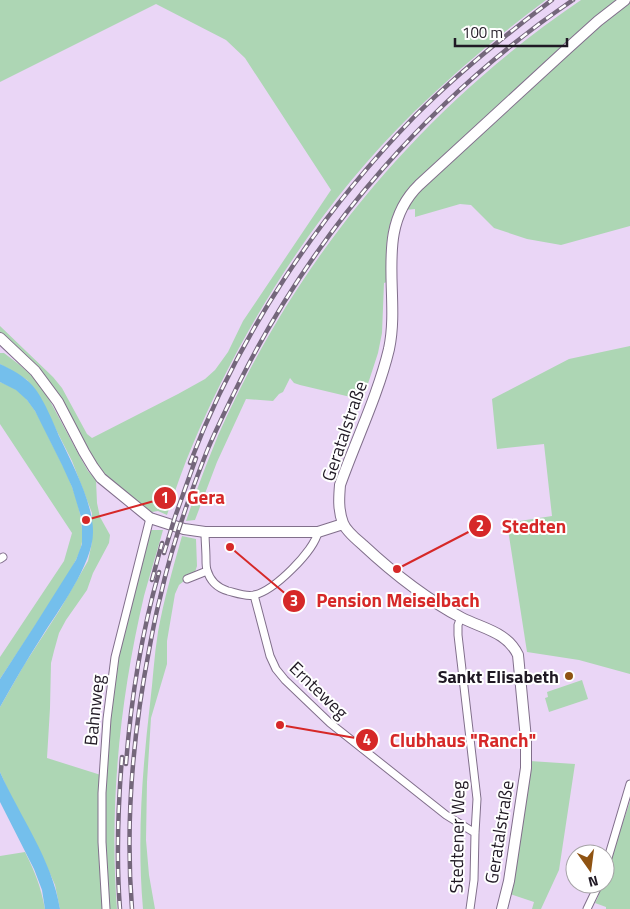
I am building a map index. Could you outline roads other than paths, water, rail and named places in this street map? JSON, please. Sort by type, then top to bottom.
[{"type":"street","name":"Geratalstraße","points":[[502,909],[510,881],[526,768],[526,739],[518,655],[515,647],[509,640],[461,617],[425,595],[398,576],[359,541],[343,524],[339,511],[340,484],[380,378],[389,347],[392,327],[393,236],[396,220],[402,208],[419,185],[566,49],[625,0]]},
{"type":"street","points":[[0,338],[35,371],[58,402],[84,452],[101,478],[150,518],[184,529],[205,532],[318,532],[343,524]]},
{"type":"street","name":"Bahnweg","points":[[106,909],[102,842],[102,793],[107,719],[115,657],[150,518]]},
{"type":"street","points":[[205,532],[207,570],[217,586],[241,594],[254,595],[267,590],[296,566],[317,538],[318,532]]},
{"type":"street","points":[[187,579],[207,570]]},
{"type":"street","name":"Ernteweg","points":[[254,595],[270,656],[284,680],[330,723],[446,815],[475,834]]},
{"type":"street","name":"Stedtener Weg","points":[[461,617],[458,624],[458,635],[477,799],[474,880],[470,909]]},
{"type":"street","points":[[612,844],[630,784]]},
{"type":"street","points":[[587,909],[594,894]]},
{"type":"water","points":[[0,364],[29,382],[44,403],[86,496],[90,508],[93,531],[88,557],[74,586],[30,655],[0,707],[0,679],[76,560],[82,544],[82,530],[81,517],[72,487],[62,465],[35,411],[27,400],[16,390],[0,382]]},
{"type":"water","points":[[0,772],[43,856],[56,891],[60,909],[45,909],[42,890],[34,869],[0,802]]},
{"type":"railway","points":[[190,463],[232,368],[257,323],[284,279],[345,195],[379,155],[430,101],[516,27],[552,0]]},
{"type":"railway","points":[[132,909],[129,843],[132,777],[139,711],[151,639],[164,579],[180,524],[207,451],[241,379],[271,323],[305,269],[383,168],[426,122],[473,78],[522,37],[573,0]]},
{"type":"railway","points":[[164,553],[196,458]]},
{"type":"railway","points":[[152,580],[162,543]]},
{"type":"railway","points":[[126,764],[138,667],[147,619],[159,572]]},
{"type":"railway","points":[[120,909],[118,833],[122,757]]},
{"type":"place","name":"Gera","points":[[86,520]]},
{"type":"place","name":"Pension Meiselbach","points":[[230,547]]},
{"type":"place","name":"Stedten","points":[[397,569]]},
{"type":"place","name":"Sankt Elisabeth","points":[[569,676]]},
{"type":"place","name":"Clubhaus \"Ranch\"","points":[[280,725]]}]
